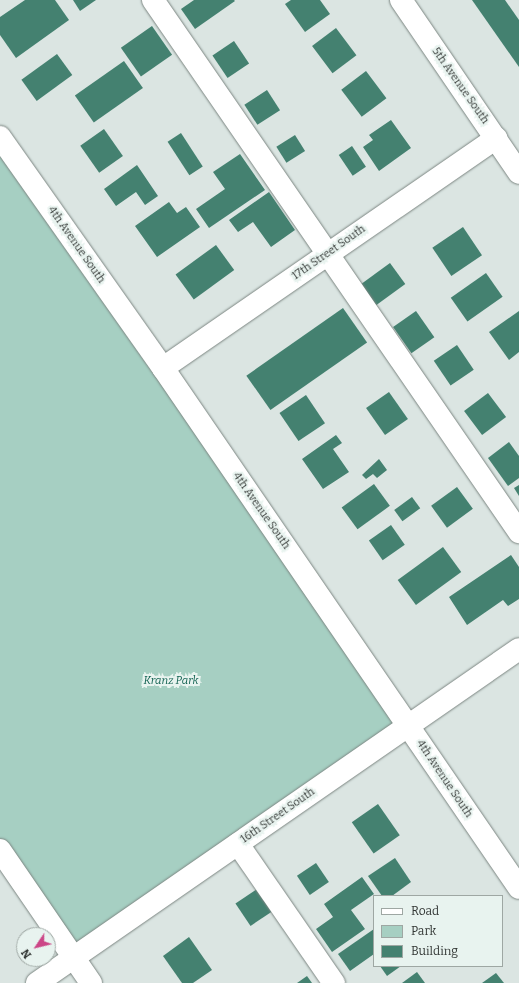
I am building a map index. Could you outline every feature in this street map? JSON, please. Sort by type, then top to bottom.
[{"type":"street","points":[[153,0],[519,532]]},
{"type":"street","name":"5th Avenue South","points":[[401,0],[519,173]]},
{"type":"street","name":"4th Avenue South","points":[[0,137],[163,368],[519,888]]},
{"type":"street","name":"17th Street South","points":[[163,368],[496,138]]},
{"type":"street","name":"16th Street South","points":[[37,983],[519,649]]},
{"type":"street","points":[[238,844],[334,983]]},
{"type":"street","points":[[0,850],[90,983]]},
{"type":"green space","name":"Kranz Park","points":[[0,139],[408,725],[73,958],[56,934],[56,927],[51,927],[0,853]]},
{"type":"building","points":[[25,0],[55,0],[69,20],[16,58],[0,35],[0,17]]},
{"type":"building","points":[[73,0],[96,0],[80,11]]},
{"type":"building","points":[[194,0],[235,1],[195,29],[181,9]]},
{"type":"building","points":[[291,0],[320,0],[330,14],[305,32],[285,4]]},
{"type":"building","points":[[472,0],[505,0],[519,20],[519,67]]},
{"type":"building","points":[[152,26],[172,55],[141,76],[121,48]]},
{"type":"building","points":[[336,28],[356,55],[333,73],[312,46]]},
{"type":"building","points":[[234,41],[249,63],[228,78],[212,56]]},
{"type":"building","points":[[57,54],[72,75],[37,101],[21,80]]},
{"type":"building","points":[[124,61],[143,88],[94,122],[75,95]]},
{"type":"building","points":[[366,71],[386,98],[362,117],[341,90]]},
{"type":"building","points":[[267,90],[280,110],[257,125],[244,105]]},
{"type":"building","points":[[391,120],[411,148],[379,171],[363,147],[373,140],[369,135]]},
{"type":"building","points":[[104,129],[123,156],[99,173],[80,146]]},
{"type":"building","points":[[181,133],[203,167],[189,175],[168,142]]},
{"type":"building","points":[[295,135],[305,151],[286,163],[276,147]]},
{"type":"building","points":[[352,146],[366,167],[353,176],[339,155]]},
{"type":"building","points":[[240,154],[265,190],[209,228],[196,209],[225,189],[213,172]]},
{"type":"building","points":[[137,165],[158,196],[145,205],[136,192],[116,206],[104,189]]},
{"type":"building","points":[[269,192],[295,230],[271,247],[253,222],[238,232],[229,220]]},
{"type":"building","points":[[169,202],[177,213],[186,207],[200,227],[157,257],[135,226]]},
{"type":"building","points":[[463,227],[482,255],[451,276],[432,248]]},
{"type":"building","points":[[216,245],[234,270],[194,299],[176,274]]},
{"type":"building","points":[[390,263],[405,284],[374,307],[358,286]]},
{"type":"building","points":[[486,273],[503,297],[467,321],[451,298]]},
{"type":"building","points":[[343,308],[367,342],[270,410],[246,376]]},
{"type":"building","points":[[416,311],[434,337],[411,353],[393,327]]},
{"type":"building","points":[[519,311],[519,352],[509,360],[489,332]]},
{"type":"building","points":[[457,345],[474,370],[451,386],[434,361]]},
{"type":"building","points":[[389,392],[408,419],[385,435],[366,408]]},
{"type":"building","points":[[488,393],[506,417],[482,435],[464,411]]},
{"type":"building","points":[[306,395],[325,423],[298,441],[279,413]]},
{"type":"building","points":[[336,435],[342,443],[333,449],[349,472],[323,489],[302,459]]},
{"type":"building","points":[[509,442],[519,456],[519,478],[508,486],[488,458]]},
{"type":"building","points":[[379,459],[387,470],[377,478],[373,474],[366,479],[362,475]]},
{"type":"building","points":[[374,484],[390,506],[358,529],[342,508]]},
{"type":"building","points":[[519,485],[519,496],[514,488]]},
{"type":"building","points":[[457,487],[473,509],[447,528],[431,506]]},
{"type":"building","points":[[412,497],[420,508],[402,521],[394,510]]},
{"type":"building","points":[[391,525],[405,545],[383,560],[369,540]]},
{"type":"building","points":[[443,547],[461,572],[416,605],[398,580]]},
{"type":"building","points":[[511,555],[519,567],[519,599],[508,606],[503,600],[467,625],[449,597]]},
{"type":"building","points":[[378,804],[400,835],[374,853],[352,822]]},
{"type":"building","points":[[395,858],[411,882],[393,895],[381,895],[368,876]]},
{"type":"building","points":[[316,863],[329,882],[310,895],[297,876]]},
{"type":"building","points":[[362,877],[374,894],[351,910],[365,929],[332,952],[316,929],[333,917],[324,904]]},
{"type":"building","points":[[257,889],[272,911],[251,926],[235,904]]},
{"type":"building","points":[[373,930],[373,955],[350,971],[338,954]]},
{"type":"building","points":[[189,937],[212,970],[193,983],[182,983],[163,956]]},
{"type":"building","points":[[381,967],[400,967],[387,976]]},
{"type":"building","points":[[417,972],[425,983],[402,983]]},
{"type":"building","points":[[496,973],[504,983],[482,983]]},
{"type":"building","points":[[307,976],[312,983],[297,983]]}]
